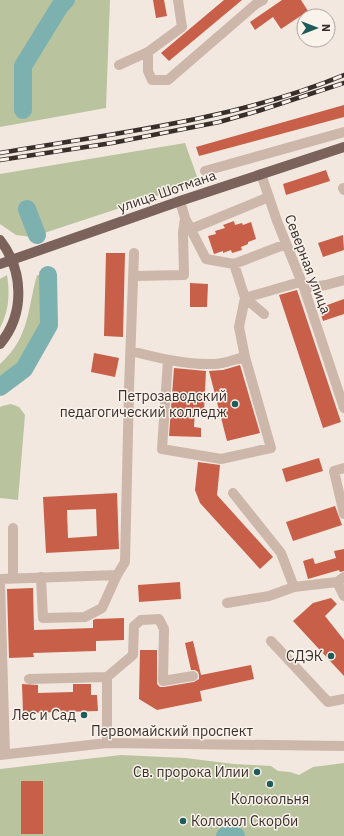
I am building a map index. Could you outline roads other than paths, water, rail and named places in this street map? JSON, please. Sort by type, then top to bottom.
[{"type":"main road","name":"улица Шотмана","points":[[0,264],[12,258],[344,147]]},
{"type":"main road","points":[[0,240],[12,258],[18,279],[18,300],[13,321],[9,331],[0,344]]},
{"type":"street","points":[[119,65],[148,52],[182,27],[178,0]]},
{"type":"street","points":[[148,52],[148,71],[152,80],[168,80],[256,4],[263,0]]},
{"type":"street","points":[[204,171],[344,132]]},
{"type":"street","name":"Северная улица","points":[[261,174],[302,285],[344,408]]},
{"type":"street","points":[[191,229],[269,197]]},
{"type":"street","points":[[180,201],[185,218],[206,258],[234,264],[286,244]]},
{"type":"street","points":[[134,276],[184,275],[183,233],[185,218]]},
{"type":"street","points":[[41,577],[43,618],[85,617],[102,608],[117,575],[125,562],[128,390],[131,351],[134,253]]},
{"type":"street","points":[[168,360],[162,449],[221,459],[271,448],[245,357],[239,327],[245,298],[234,264]]},
{"type":"street","points":[[245,298],[302,285],[326,285],[344,280]]},
{"type":"street","points":[[245,298],[264,314]]},
{"type":"street","points":[[131,351],[168,360],[216,364],[245,357]]},
{"type":"street","points":[[339,469],[344,514]]},
{"type":"street","points":[[233,493],[281,553],[294,587]]},
{"type":"street","points":[[13,528],[13,578]]},
{"type":"street","points":[[3,755],[0,580],[13,578],[117,575]]},
{"type":"street","points":[[227,603],[269,596],[294,587],[340,580],[344,596]]},
{"type":"street","points":[[29,679],[106,677],[133,655],[134,626],[141,620],[147,619],[159,619],[164,629],[163,681],[194,676]]},
{"type":"street","points":[[271,641],[328,702],[344,699]]},
{"type":"street","points":[[106,677],[107,743]]},
{"type":"street","name":"Первомайский проспект","points":[[3,755],[107,743],[344,746]]},
{"type":"waterway","points":[[23,110],[23,66],[60,6],[66,0]]},
{"type":"waterway","points":[[27,209],[37,235]]},
{"type":"waterway","points":[[0,387],[24,369],[49,325],[48,275]]},
{"type":"waterway","points":[[225,836],[236,836]]},
{"type":"railway","points":[[0,153],[131,131],[218,114],[261,103],[344,75]]},
{"type":"railway","points":[[0,160],[112,143],[219,122],[344,83]]},
{"type":"place","name":"Петрозаводский педагогический колледж","points":[[235,404]]},
{"type":"place","name":"СДЭК","points":[[331,656]]},
{"type":"place","name":"Лес и Сад","points":[[84,715]]},
{"type":"place","name":"Св. пророка Илии","points":[[257,772]]},
{"type":"place","name":"Колокольня","points":[[270,784]]},
{"type":"place","name":"Колокол Скорби","points":[[183,821]]}]
